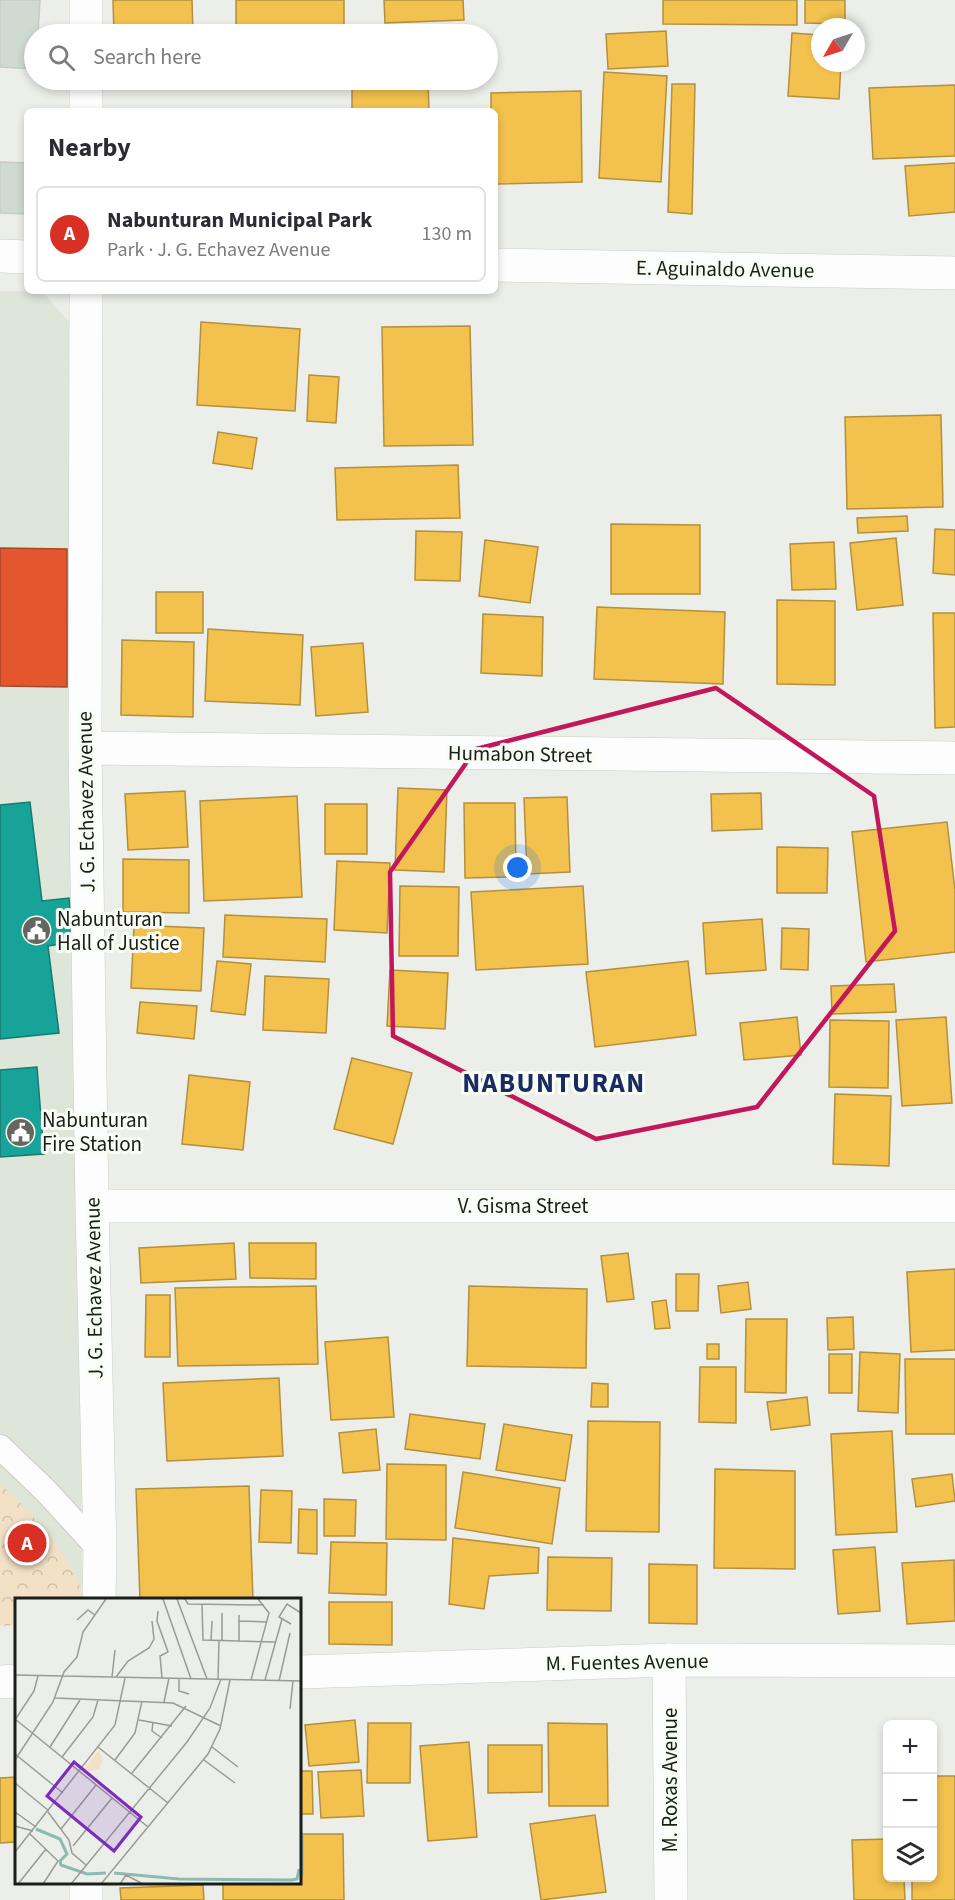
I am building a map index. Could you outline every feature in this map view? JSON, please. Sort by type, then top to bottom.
[{"type":"street","points":[[86,0],[86,24]]},
{"type":"street","points":[[86,90],[86,108]]},
{"type":"street","points":[[0,256],[24,257]]},
{"type":"street","name":"E. Aguinaldo Avenue","points":[[498,265],[955,273]]},
{"type":"street","name":"J. G. Echavez Avenue","points":[[86,294],[85,748],[99,1598]]},
{"type":"street","name":"Humabon Street","points":[[85,748],[955,758]]},
{"type":"street","name":"V. Gisma Street","points":[[92,1206],[955,1206]]},
{"type":"street","name":"M. Fuentes Avenue","points":[[302,1672],[669,1660],[955,1661]]},
{"type":"street","name":"M. Roxas Avenue","points":[[669,1660],[671,1900]]},
{"type":"lane","points":[[0,1447],[46,1491],[100,1550]]},
{"type":"highlighted area","points":[[716,688],[874,796],[895,931],[757,1107],[596,1139],[393,1036],[390,872],[476,749]]},
{"type":"shaded area","points":[[0,291],[24,291],[24,294],[45,294],[69,322],[77,776],[82,1590],[66,1560],[41,1526],[0,1484]]},
{"type":"green space","points":[[0,1484],[37,1521],[63,1554],[80,1586],[83,1598],[15,1598],[15,1625],[0,1626]]},
{"type":"building: Homes","points":[[113,0],[192,0],[193,24],[114,24]]},
{"type":"building: Homes","points":[[236,0],[344,0],[344,24],[236,24]]},
{"type":"building: Homes","points":[[384,0],[463,0],[464,20],[385,23]]},
{"type":"building: Homes","points":[[663,0],[797,0],[797,25],[663,24]]},
{"type":"building: Homes","points":[[805,0],[845,0],[845,18],[811,18],[811,23],[805,23]]},
{"type":"building: Homes","points":[[666,31],[668,66],[608,69],[606,34]]},
{"type":"building: Homes","points":[[792,33],[811,34],[811,72],[840,72],[839,99],[788,96]]},
{"type":"building: Homes","points":[[604,72],[667,76],[661,182],[599,178]]},
{"type":"building: Homes","points":[[672,84],[695,84],[692,214],[668,212]]},
{"type":"building: Homes","points":[[955,85],[955,156],[873,159],[869,88]]},
{"type":"building: Homes","points":[[352,90],[428,90],[429,108],[352,108]]},
{"type":"building: Homes","points":[[581,91],[582,182],[498,184],[498,108],[491,108],[491,93]]},
{"type":"building: Homes","points":[[955,163],[955,212],[909,216],[905,166]]},
{"type":"building: Homes","points":[[201,322],[300,329],[295,411],[197,405]]},
{"type":"building: Homes","points":[[470,326],[473,445],[384,446],[382,327]]},
{"type":"building: Homes","points":[[309,375],[339,377],[336,423],[307,421]]},
{"type":"building: Homes","points":[[941,415],[943,507],[847,509],[845,417]]},
{"type":"building: Homes","points":[[218,432],[257,438],[252,469],[213,463]]},
{"type":"building: Homes","points":[[458,465],[460,518],[337,520],[335,468]]},
{"type":"building: Homes","points":[[907,516],[908,531],[858,533],[857,518]]},
{"type":"building: Homes","points":[[611,524],[700,525],[700,594],[611,594]]},
{"type":"building: Homes","points":[[935,529],[955,530],[955,575],[933,573]]},
{"type":"building: Homes","points":[[416,531],[462,532],[460,581],[415,580]]},
{"type":"building: Homes","points":[[896,538],[903,605],[857,610],[850,543]]},
{"type":"building: Homes","points":[[485,540],[538,547],[530,603],[479,596]]},
{"type":"building: Homes","points":[[834,542],[836,589],[792,590],[790,544]]},
{"type":"building: Homes","points":[[156,592],[203,592],[203,633],[156,633]]},
{"type":"building: Homes","points":[[777,600],[835,601],[835,685],[777,684]]},
{"type":"building: Homes","points":[[597,607],[725,612],[723,684],[594,679]]},
{"type":"building: Homes","points":[[933,613],[955,613],[955,727],[935,728]]},
{"type":"building: Homes","points":[[483,614],[543,617],[542,676],[481,673]]},
{"type":"building: Homes","points":[[208,629],[303,635],[300,705],[205,701]]},
{"type":"building: Homes","points":[[122,640],[194,642],[193,717],[121,715]]},
{"type":"building: Homes","points":[[363,643],[368,712],[316,716],[311,647]]},
{"type":"building: Homes","points":[[398,788],[447,790],[444,872],[395,870]]},
{"type":"building: Homes","points":[[185,791],[188,847],[128,850],[125,794]]},
{"type":"building: Homes","points":[[761,793],[762,829],[712,831],[711,794]]},
{"type":"building: Homes","points":[[297,796],[302,897],[204,901],[200,801]]},
{"type":"building: Homes","points":[[567,797],[570,872],[527,874],[524,798]]},
{"type":"building: Homes","points":[[464,803],[515,803],[516,877],[465,878]]},
{"type":"building: Homes","points":[[325,804],[367,804],[367,854],[325,854]]},
{"type":"building: Homes","points":[[947,822],[955,890],[955,952],[866,962],[852,832]]},
{"type":"building: Homes","points":[[777,847],[828,848],[827,893],[777,893]]},
{"type":"building: Homes","points":[[123,859],[189,860],[189,913],[123,912]]},
{"type":"building: Homes","points":[[337,861],[390,863],[387,933],[334,930]]},
{"type":"building: Homes","points":[[400,886],[459,887],[458,956],[399,956]]},
{"type":"building: Homes","points":[[583,886],[588,964],[476,970],[471,892]]},
{"type":"building: Homes","points":[[225,915],[327,919],[325,962],[223,957]]},
{"type":"building: Homes","points":[[762,919],[766,970],[706,974],[703,923]]},
{"type":"building: Homes","points":[[134,925],[204,928],[201,991],[131,988]]},
{"type":"building: Homes","points":[[782,928],[809,929],[808,970],[781,969]]},
{"type":"building: Homes","points":[[217,961],[251,964],[245,1015],[211,1011]]},
{"type":"building: Homes","points":[[688,961],[696,1035],[595,1047],[586,972]]},
{"type":"building: Homes","points":[[390,970],[448,973],[445,1029],[387,1026]]},
{"type":"building: Homes","points":[[265,976],[329,979],[326,1033],[263,1030]]},
{"type":"building: Homes","points":[[894,984],[896,1012],[832,1014],[831,986]]},
{"type":"building: Homes","points":[[140,1002],[197,1006],[194,1039],[137,1033]]},
{"type":"building: Homes","points":[[797,1017],[801,1055],[744,1060],[740,1023]]},
{"type":"building: Homes","points":[[946,1017],[952,1103],[902,1106],[896,1020]]},
{"type":"building: Homes","points":[[830,1020],[889,1021],[888,1088],[829,1087]]},
{"type":"building: Homes","points":[[352,1058],[412,1073],[393,1144],[334,1129]]},
{"type":"building: Homes","points":[[189,1075],[250,1082],[243,1150],[182,1144]]},
{"type":"building: Homes","points":[[835,1094],[891,1096],[889,1166],[833,1164]]},
{"type":"building: Homes","points":[[234,1243],[236,1279],[141,1283],[139,1248]]},
{"type":"building: Homes","points":[[249,1243],[316,1243],[316,1279],[250,1278]]},
{"type":"building: Homes","points":[[628,1253],[634,1299],[607,1302],[601,1256]]},
{"type":"building: Homes","points":[[955,1269],[955,1350],[911,1352],[907,1272]]},
{"type":"building: Homes","points":[[676,1274],[699,1274],[698,1311],[676,1311]]},
{"type":"building: Homes","points":[[748,1282],[751,1309],[721,1313],[718,1286]]},
{"type":"building: Homes","points":[[316,1286],[318,1364],[178,1366],[175,1288]]},
{"type":"building: Homes","points":[[469,1286],[587,1289],[586,1368],[467,1366]]},
{"type":"building: Homes","points":[[146,1295],[170,1295],[170,1357],[145,1357]]},
{"type":"building: Homes","points":[[666,1300],[670,1328],[655,1329],[652,1302]]},
{"type":"building: Homes","points":[[853,1317],[854,1349],[828,1350],[827,1318]]},
{"type":"building: Homes","points":[[746,1319],[787,1319],[786,1393],[745,1392]]},
{"type":"building: Homes","points":[[388,1337],[394,1417],[331,1420],[325,1342]]},
{"type":"building: Homes","points":[[707,1344],[719,1344],[719,1359],[707,1359]]},
{"type":"building: Homes","points":[[860,1352],[900,1354],[898,1413],[858,1411]]},
{"type":"building: Homes","points":[[829,1354],[852,1354],[852,1393],[829,1393]]},
{"type":"building: Homes","points":[[905,1359],[955,1359],[955,1434],[906,1434]]},
{"type":"building: Homes","points":[[700,1367],[736,1367],[736,1423],[699,1422]]},
{"type":"building: Homes","points":[[279,1378],[283,1456],[167,1461],[163,1383]]},
{"type":"building: Homes","points":[[592,1383],[608,1384],[608,1407],[591,1407]]},
{"type":"building: Homes","points":[[807,1397],[810,1425],[771,1430],[767,1402]]},
{"type":"building: Homes","points":[[410,1414],[485,1424],[480,1459],[405,1449]]},
{"type":"building: Homes","points":[[588,1421],[660,1422],[659,1532],[586,1531]]},
{"type":"building: Homes","points":[[504,1424],[572,1435],[565,1481],[496,1470]]},
{"type":"building: Homes","points":[[376,1429],[380,1470],[343,1473],[339,1433]]},
{"type":"building: Homes","points":[[892,1431],[897,1532],[836,1535],[831,1434]]},
{"type":"building: Homes","points":[[387,1464],[446,1465],[446,1540],[386,1539]]},
{"type":"building: Homes","points":[[715,1469],[795,1471],[795,1569],[714,1568]]},
{"type":"building: Homes","points":[[463,1472],[560,1488],[552,1544],[455,1528]]},
{"type":"building: Homes","points":[[952,1474],[955,1501],[916,1507],[912,1479]]},
{"type":"building: Homes","points":[[249,1486],[253,1598],[140,1598],[136,1489]]},
{"type":"building: Homes","points":[[261,1490],[292,1491],[291,1543],[259,1542]]},
{"type":"building: Homes","points":[[324,1499],[356,1500],[355,1536],[324,1536]]},
{"type":"building: Homes","points":[[299,1509],[317,1510],[317,1554],[298,1553]]},
{"type":"building: Homes","points":[[453,1538],[539,1548],[538,1573],[489,1576],[484,1609],[449,1604]]},
{"type":"building: Homes","points":[[331,1542],[387,1543],[386,1595],[329,1593]]},
{"type":"building: Homes","points":[[875,1547],[880,1611],[838,1614],[833,1550]]},
{"type":"building: Homes","points":[[548,1557],[612,1558],[611,1611],[547,1610]]},
{"type":"building: Homes","points":[[954,1560],[955,1621],[907,1624],[902,1563]]},
{"type":"building: Homes","points":[[649,1564],[697,1565],[697,1624],[649,1623]]},
{"type":"building: Homes","points":[[329,1602],[392,1602],[392,1645],[329,1644]]},
{"type":"building: Homes","points":[[355,1720],[359,1762],[309,1766],[305,1725]]},
{"type":"building: Homes","points":[[368,1723],[411,1723],[410,1783],[367,1783]]},
{"type":"building: Homes","points":[[548,1723],[607,1724],[608,1806],[549,1806]]},
{"type":"building: Homes","points":[[469,1742],[477,1837],[428,1841],[420,1746]]},
{"type":"building: Homes","points":[[488,1745],[542,1745],[542,1792],[488,1793]]},
{"type":"building: Homes","points":[[361,1770],[364,1816],[321,1818],[318,1772]]},
{"type":"building: Homes","points":[[302,1771],[312,1771],[313,1814],[302,1814]]},
{"type":"building: Homes","points":[[937,1776],[955,1776],[955,1900],[912,1900],[912,1882],[937,1882]]},
{"type":"building: Homes","points":[[15,1777],[15,1842],[0,1843],[0,1778]]},
{"type":"building: Homes","points":[[595,1815],[606,1892],[541,1900],[530,1824]]},
{"type":"building: Homes","points":[[302,1834],[343,1834],[344,1900],[223,1900],[223,1885],[302,1885]]},
{"type":"building: Homes","points":[[883,1839],[883,1882],[904,1882],[905,1900],[854,1900],[852,1840]]},
{"type":"building: Homes","points":[[203,1885],[204,1900],[121,1900],[120,1888]]},
{"type":"building: Shops","points":[[0,548],[67,549],[67,687],[0,686]]},
{"type":"building: Public","name":"Nabunturan Hall of Justice","points":[[30,802],[42,901],[69,898],[74,942],[48,946],[59,1033],[0,1039],[0,805]]},
{"type":"building: Public","name":"Nabunturan Fire Station","points":[[37,1067],[44,1154],[0,1157],[0,1070]]},
{"type":"building: Other","points":[[0,0],[40,0],[39,24],[24,24],[24,68],[0,67]]},
{"type":"building: Other","points":[[0,162],[24,163],[24,214],[0,213]]},
{"type":"place","name":"Nabunturan Hall of Justice","points":[[36,931]]},
{"type":"place","name":"Nabunturan Fire Station","points":[[21,1132]]},
{"type":"place","name":"Nabunturan Municipal Park","points":[[27,1543]]},
{"type":"district","name":"NABUNTURAN","points":[[554,1083]]}]
